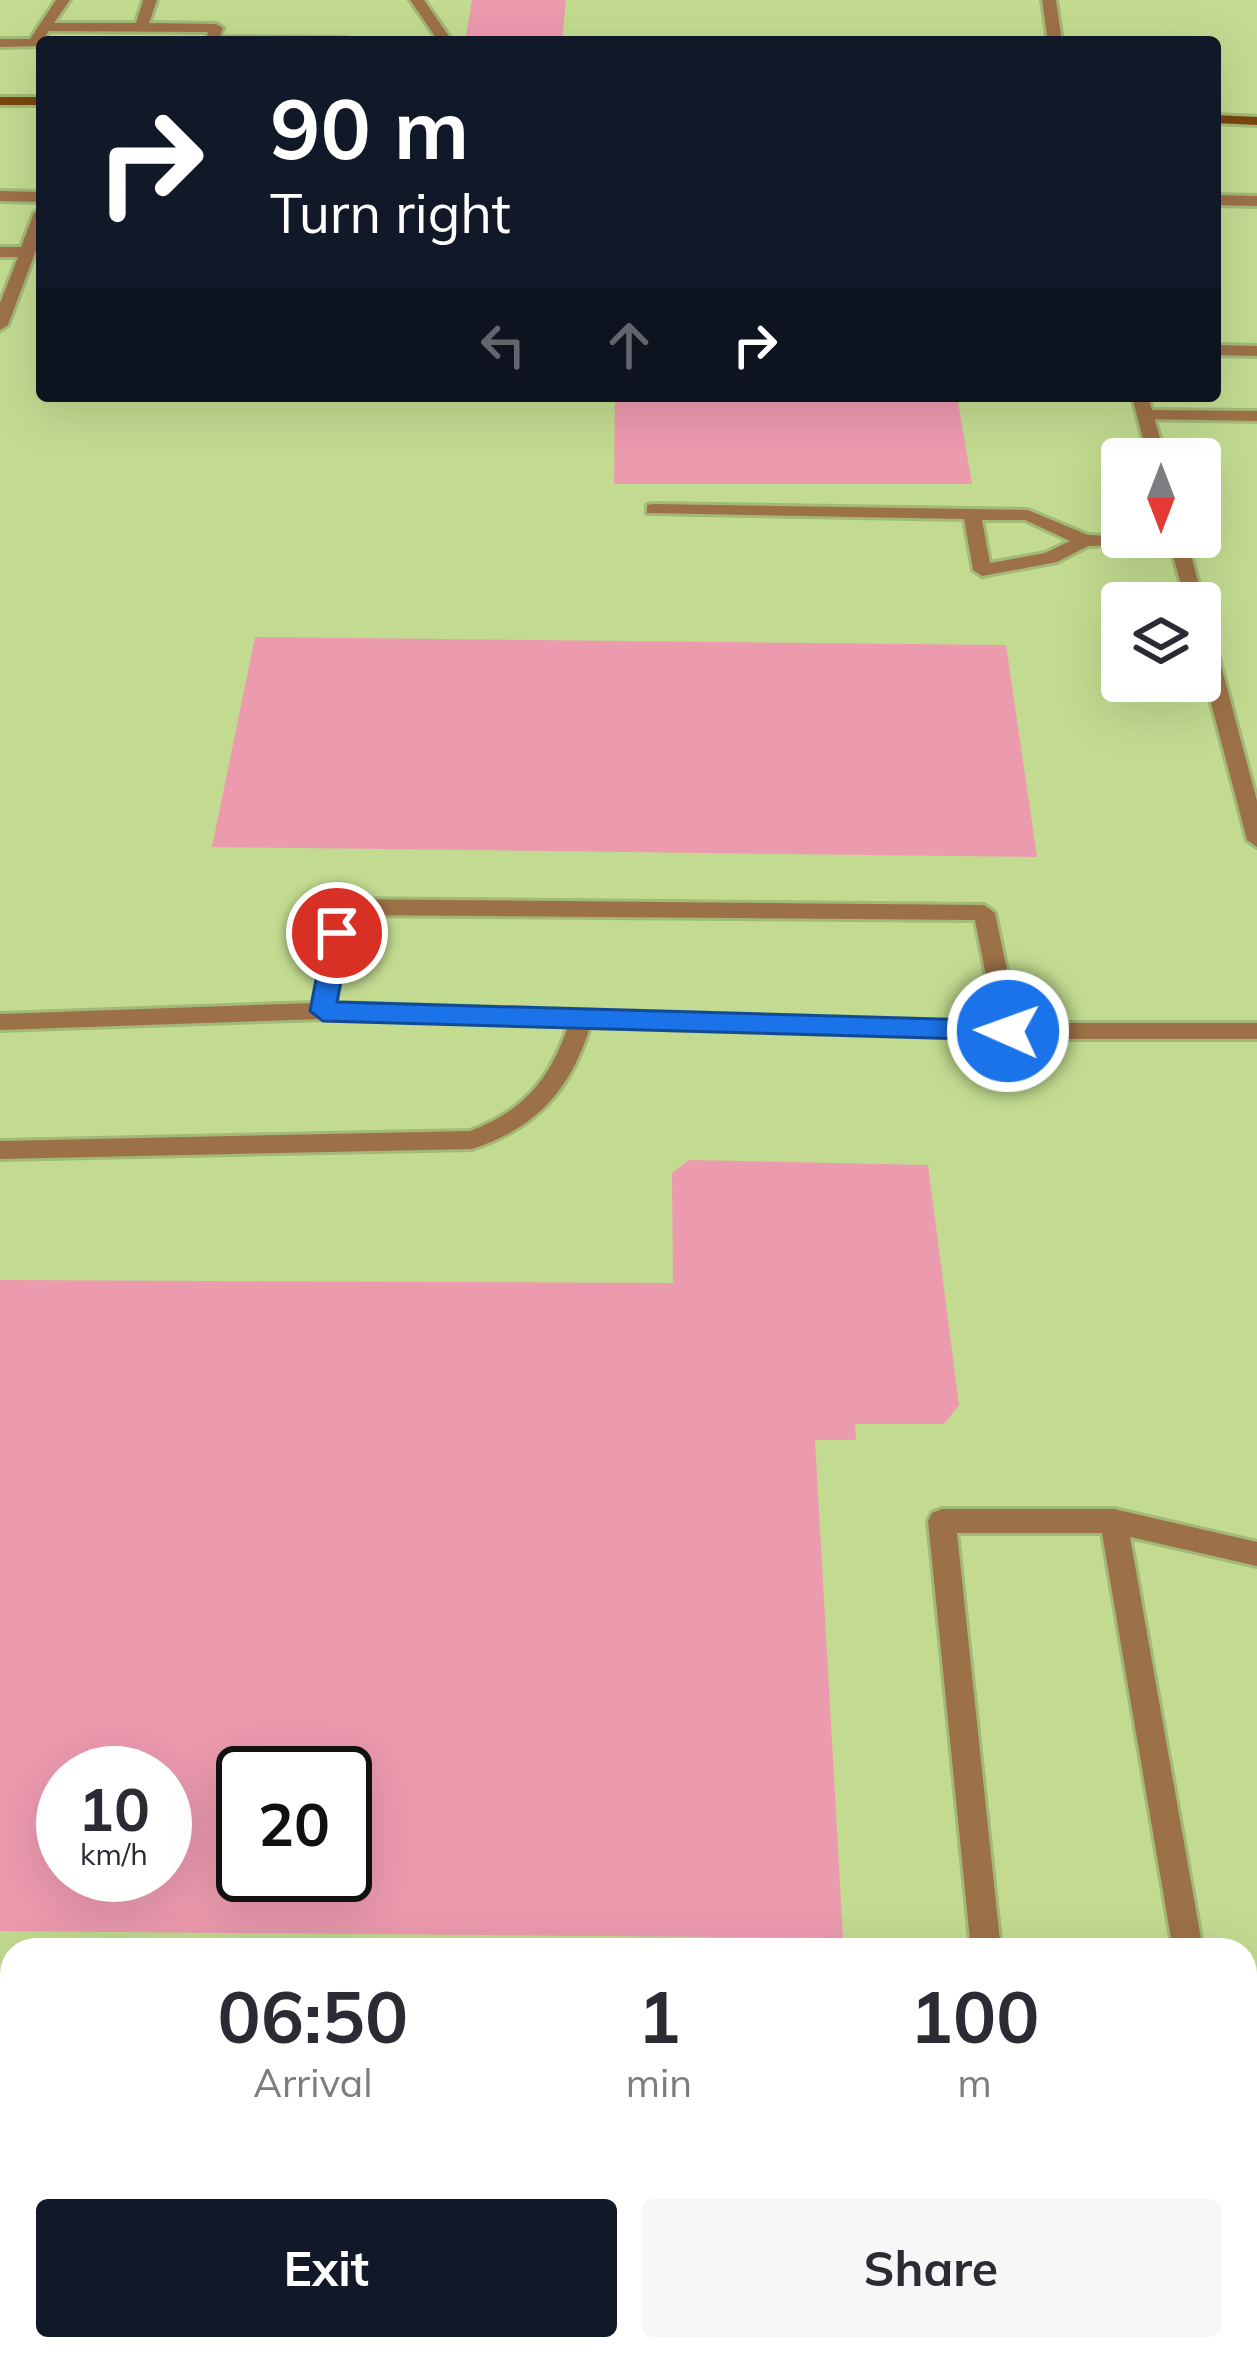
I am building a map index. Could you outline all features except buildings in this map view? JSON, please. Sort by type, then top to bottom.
[{"type":"street","points":[[39,36],[63,0]]},
{"type":"street","points":[[141,27],[150,0]]},
{"type":"street","points":[[417,0],[442,36]]},
{"type":"street","points":[[1048,0],[1054,36]]},
{"type":"street","points":[[45,27],[216,28],[214,36]]},
{"type":"street","points":[[0,43],[36,40]]},
{"type":"street","points":[[0,101],[36,101]]},
{"type":"street","points":[[1221,119],[1257,121]]},
{"type":"street","points":[[0,196],[36,197]]},
{"type":"street","points":[[1221,200],[1257,201]]},
{"type":"street","points":[[0,325],[36,229]]},
{"type":"street","points":[[0,252],[27,253]]},
{"type":"street","points":[[1221,350],[1257,351]]},
{"type":"street","points":[[1151,438],[1142,405],[1257,416]]},
{"type":"street","points":[[652,509],[1028,515],[1085,541]]},
{"type":"street","points":[[972,513],[982,570],[1050,558],[1085,541],[1101,540]]},
{"type":"street","points":[[1221,692],[1249,782],[1257,840]]},
{"type":"street","points":[[323,1011],[342,907],[984,913],[1008,1031]]},
{"type":"street","points":[[0,1022],[323,1011],[1008,1031],[1257,1031]]},
{"type":"street","points":[[0,1150],[472,1140],[514,1126],[556,1087],[582,1017]]},
{"type":"street","points":[[985,1938],[942,1521],[1114,1521],[1257,1554]]},
{"type":"street","points":[[1114,1521],[1186,1938]]},
{"type":"route","points":[[337,933],[323,1011],[1008,1031]]}]
